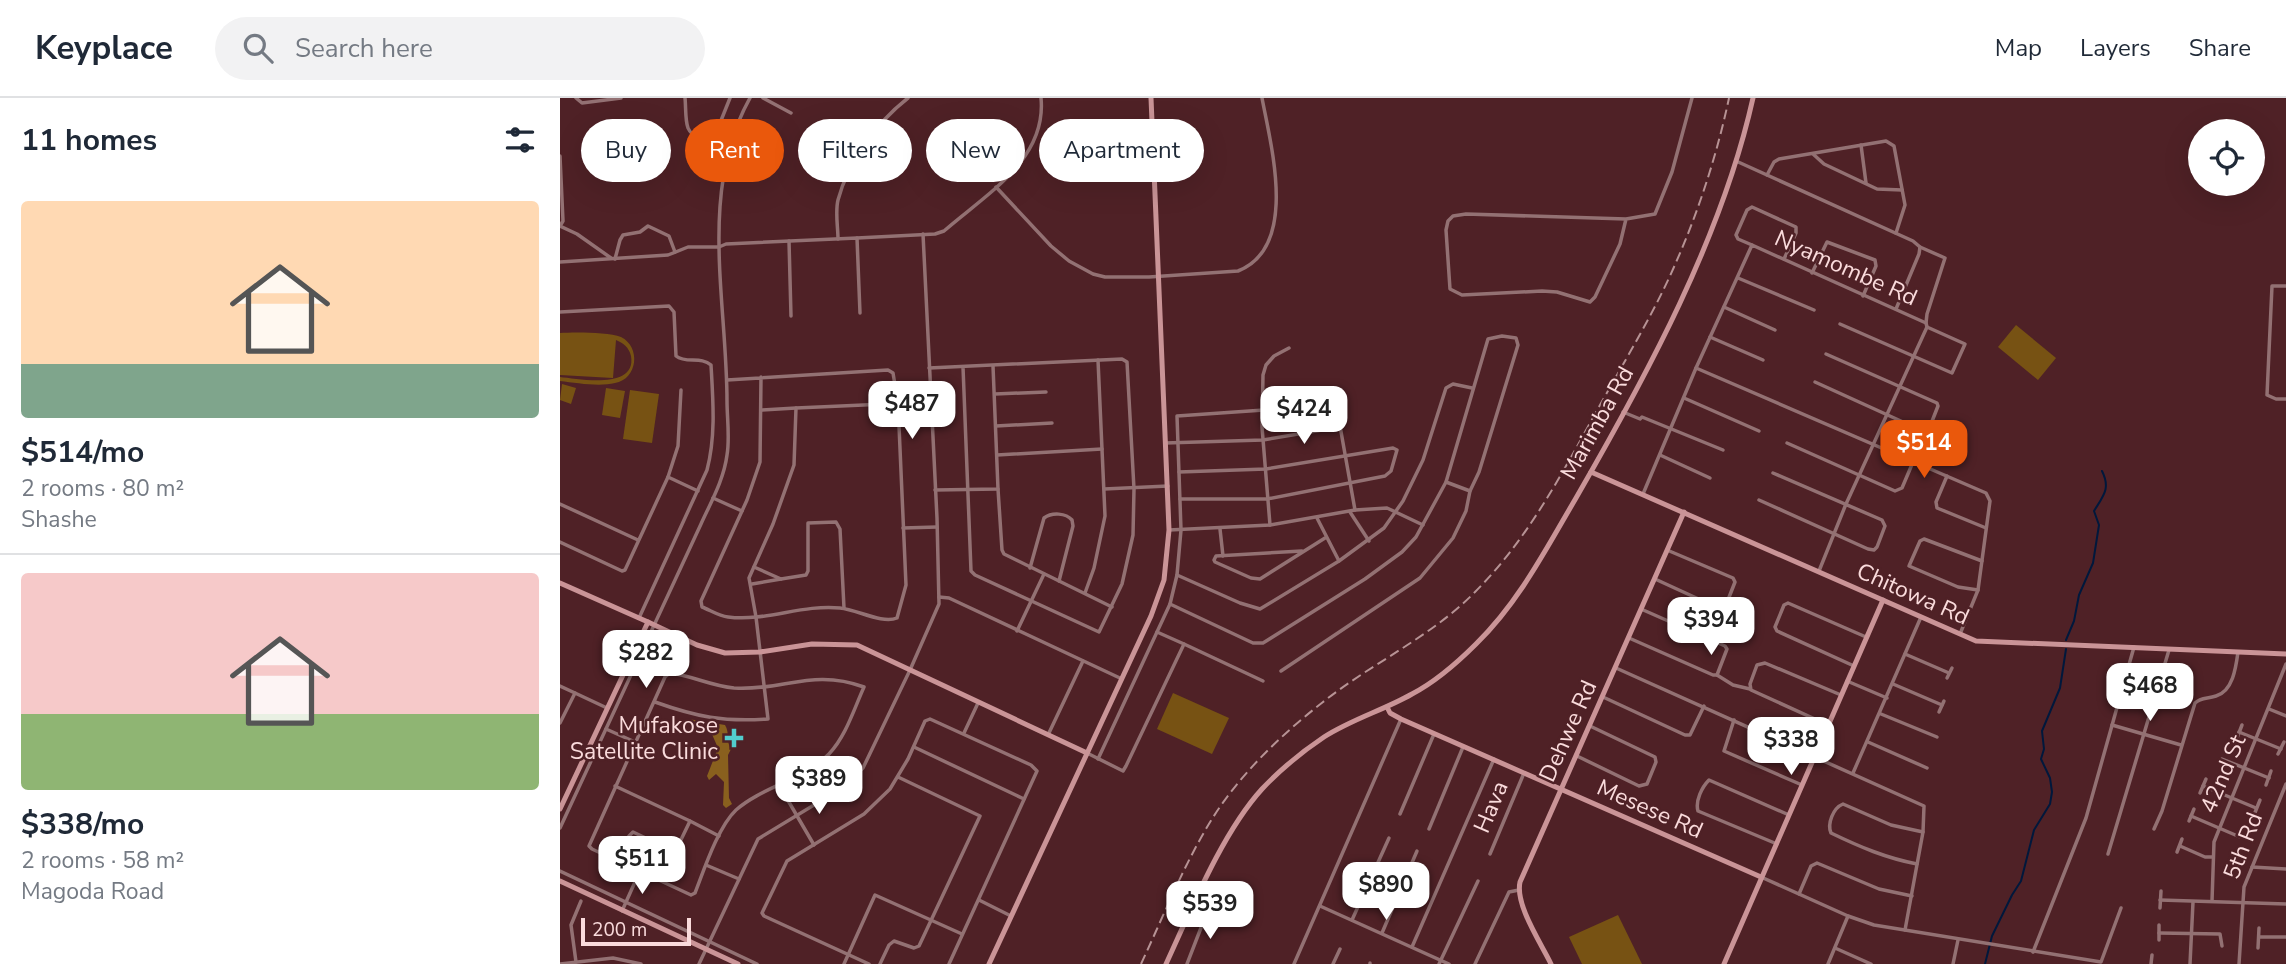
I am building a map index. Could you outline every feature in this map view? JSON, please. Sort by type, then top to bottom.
[{"type":"street","points":[[576,98],[582,103],[621,98]]},
{"type":"street","points":[[685,98],[687,119]]},
{"type":"street","points":[[739,119],[750,98]]},
{"type":"street","points":[[762,98],[791,113]]},
{"type":"street","points":[[838,239],[838,199],[854,162],[878,128],[908,98]]},
{"type":"street","points":[[560,262],[668,255],[693,246],[719,247],[726,244],[935,234],[944,231],[1026,158],[1034,145],[1043,112],[1041,98]]},
{"type":"street","points":[[989,964],[1159,597],[1166,566],[1170,530],[1151,98]]},
{"type":"street","points":[[996,187],[1051,246],[1069,261],[1093,274],[1105,277],[1157,277],[1238,271],[1255,260],[1266,246],[1274,218],[1276,178],[1262,98]]},
{"type":"street","points":[[1626,219],[1620,244],[1595,297],[1590,302],[1550,291],[1462,295],[1450,289],[1446,230],[1448,221],[1453,216],[1466,214],[1626,219],[1650,217],[1659,208],[1672,172],[1692,98]]},
{"type":"street","name":"Marimba Rd","points":[[1166,964],[1209,872],[1261,790],[1322,738],[1415,693],[1473,647],[1507,612],[1591,472],[1661,342],[1696,267],[1735,161],[1753,98]]},
{"type":"street","points":[[721,119],[728,99]]},
{"type":"street","points":[[1767,175],[1776,160],[1886,141],[1893,144],[1904,209],[1895,233]]},
{"type":"street","points":[[1861,145],[1866,183]]},
{"type":"street","points":[[1812,153],[1824,164],[1883,191],[1902,190]]},
{"type":"street","points":[[560,156],[563,221],[560,226],[578,234],[613,259]]},
{"type":"street","points":[[1735,161],[1945,258],[1926,325],[1964,343],[1965,347],[1952,373],[1840,324]]},
{"type":"street","points":[[560,809],[607,708],[713,498],[727,454],[727,380],[719,247],[722,182]]},
{"type":"street","points":[[1752,246],[1738,239],[1736,235],[1747,210],[1752,207],[1796,227],[1796,233],[1784,259]]},
{"type":"street","points":[[613,259],[623,236],[640,232],[648,226],[669,236],[675,252]]},
{"type":"street","points":[[699,964],[758,839],[842,788],[863,768],[936,612],[939,597],[937,527],[923,234]]},
{"type":"street","points":[[857,238],[860,313]]},
{"type":"street","points":[[789,241],[791,316]]},
{"type":"street","points":[[1812,273],[1827,242],[1875,260],[1876,266],[1863,296]]},
{"type":"street","name":"Nyamombe Rd","points":[[1643,494],[1696,368],[1752,246],[1784,259],[1926,325],[1861,476],[1846,504],[1819,572]]},
{"type":"street","points":[[1896,309],[1920,247]]},
{"type":"street","points":[[1738,278],[1814,310]]},
{"type":"street","points":[[2286,286],[2272,286],[2267,395],[2286,399]]},
{"type":"street","points":[[560,312],[669,306],[673,308],[676,356],[682,360],[704,361],[711,365],[712,451],[698,491],[639,618]]},
{"type":"street","points":[[1724,307],[1775,330]]},
{"type":"street","points":[[1710,337],[1763,360]]},
{"type":"street","points":[[1170,604],[1253,643],[1265,643],[1396,557],[1423,525],[1446,482],[1488,338],[1516,338],[1518,345],[1479,472],[1470,491],[1466,512],[1453,538],[1420,578],[1281,671]]},
{"type":"street","points":[[1270,525],[1263,440],[1263,375],[1266,365],[1274,356],[1289,348]]},
{"type":"street","points":[[1815,382],[1925,432],[1929,429],[1937,403],[1826,354]]},
{"type":"street","points":[[929,368],[1122,359],[1128,364],[1135,521],[1122,584],[1102,628],[1097,632],[971,571],[963,367]]},
{"type":"street","points":[[1085,593],[1094,569],[1105,516],[1098,360]]},
{"type":"street","points":[[993,366],[1002,550],[1007,557],[1112,607]]},
{"type":"street","points":[[1696,368],[1986,493],[1990,498],[1978,590],[1960,634]]},
{"type":"street","points":[[727,380],[761,377],[888,370],[896,377],[906,585],[897,618],[889,621],[844,608],[816,607],[756,617],[726,617],[702,607],[701,601],[742,511],[760,462],[761,377]]},
{"type":"street","points":[[1177,575],[1260,609],[1339,561],[1384,528],[1396,511],[1423,460],[1446,388],[1453,384],[1473,388]]},
{"type":"street","points":[[560,542],[624,571],[668,477],[678,446],[681,390]]},
{"type":"street","points":[[995,394],[1046,392]]},
{"type":"street","points":[[1098,759],[1170,604],[1177,575],[1181,530],[1177,443],[1177,418],[1180,415],[1264,410],[1335,398],[1351,483],[1353,511],[1369,541]]},
{"type":"street","points":[[1684,398],[1759,430]]},
{"type":"street","points":[[762,410],[931,402]]},
{"type":"street","points":[[654,702],[688,714],[722,720],[768,719],[752,584],[749,578],[773,524],[794,465],[796,408]]},
{"type":"street","points":[[1623,412],[1672,428],[1723,450]]},
{"type":"street","points":[[996,426],[1052,423]]},
{"type":"street","points":[[1165,443],[1263,440],[1340,427]]},
{"type":"street","points":[[1787,443],[1898,491],[1902,488],[1913,462]]},
{"type":"street","points":[[997,454],[1102,449]]},
{"type":"street","points":[[1179,472],[1266,469],[1346,454],[1396,449],[1391,471],[1387,475],[1267,499],[1180,499]]},
{"type":"street","points":[[1660,455],[1710,478]]},
{"type":"street","name":"Chitowa Rd","points":[[1591,472],[1980,642],[2286,654]]},
{"type":"street","points":[[1759,500],[1874,550],[1884,530],[1885,523],[1882,520],[1773,473]]},
{"type":"street","points":[[1947,476],[1936,502],[1937,508],[1986,528]]},
{"type":"street","points":[[668,477],[698,491]]},
{"type":"street","points":[[1446,482],[1470,491]]},
{"type":"street","points":[[1104,489],[1168,486]]},
{"type":"street","points":[[935,490],[998,489]]},
{"type":"street","points":[[713,498],[742,511]]},
{"type":"street","points":[[560,505],[638,541]]},
{"type":"street","points":[[1170,530],[1270,525],[1353,511],[1389,508],[1423,525]]},
{"type":"street","name":"Dehwe Rd","points":[[1518,890],[1684,512]]},
{"type":"street","points":[[1030,568],[1044,518],[1048,515],[1067,515],[1073,526],[1059,581]]},
{"type":"street","points":[[1317,518],[1339,561]]},
{"type":"street","points":[[752,584],[807,573],[808,523],[836,522],[840,529],[844,608]]},
{"type":"street","points":[[903,528],[937,527]]},
{"type":"street","points":[[1220,529],[1223,556]]},
{"type":"street","points":[[1302,551],[1216,556],[1215,562],[1258,579],[1325,538]]},
{"type":"street","points":[[1978,590],[1958,587],[1909,566],[1920,541],[1924,539],[1982,561]]},
{"type":"street","points":[[1655,579],[1716,607],[1726,605],[1735,583],[1733,578],[1667,550]]},
{"type":"street","points":[[754,567],[781,579]]},
{"type":"street","points":[[1017,631],[1044,574]]},
{"type":"street","points":[[560,583],[711,650],[725,653],[760,652],[813,644],[857,645],[1123,771],[1184,644]]},
{"type":"street","points":[[939,597],[949,598],[1122,679]]},
{"type":"street","points":[[1724,964],[1883,600]]},
{"type":"street","points":[[1854,666],[1777,631],[1774,627],[1784,605],[1788,603],[1866,637]]},
{"type":"street","points":[[1642,609],[1726,646],[1717,675]]},
{"type":"street","points":[[1853,773],[1921,617]]},
{"type":"street","points":[[560,828],[606,729],[650,623]]},
{"type":"street","points":[[1157,632],[1263,681]]},
{"type":"street","points":[[1629,638],[1828,725]]},
{"type":"street","points":[[2033,952],[2086,818],[2134,647]]},
{"type":"street","points":[[2108,854],[2169,648]]},
{"type":"street","points":[[2154,829],[2196,702],[2219,695],[2228,686],[2238,652]]},
{"type":"street","points":[[1905,654],[1948,676],[1952,668]]},
{"type":"street","points":[[1048,735],[1083,661]]},
{"type":"street","points":[[1750,689],[1757,665],[1762,662],[1841,695]]},
{"type":"street","name":"42nd St","points":[[2212,901],[2214,842],[2286,664]]},
{"type":"street","points":[[1616,668],[1924,806],[1923,832],[1905,930]]},
{"type":"street","points":[[672,673],[721,687],[764,686],[822,678],[846,680],[864,687],[842,735],[830,753],[736,810],[719,837],[695,893],[691,895],[639,873],[589,846],[665,677],[672,673]]},
{"type":"street","points":[[2280,680],[2286,682]]},
{"type":"street","points":[[1847,681],[1887,698]]},
{"type":"street","points":[[1893,684],[1943,703],[1939,712]]},
{"type":"street","points":[[560,686],[607,708]]},
{"type":"street","points":[[560,723],[575,693]]},
{"type":"street","points":[[1603,697],[1685,735],[1690,735],[1704,706]]},
{"type":"street","points":[[964,733],[979,702]]},
{"type":"street","name":"Mesese Rd","points":[[1387,707],[1390,713],[1434,734],[1874,925],[2101,962],[2121,908]]},
{"type":"street","points":[[2269,709],[2286,716]]},
{"type":"street","points":[[1881,713],[1937,737]]},
{"type":"street","points":[[869,964],[762,915],[785,863],[864,814],[890,789],[928,719],[1035,767],[1036,773],[948,964]]},
{"type":"street","points":[[1294,964],[1401,719]]},
{"type":"street","points":[[1734,720],[1724,751],[1802,785]]},
{"type":"street","points":[[2112,725],[2181,745]]},
{"type":"street","points":[[2237,738],[2242,725]]},
{"type":"street","points":[[1577,756],[1641,786],[1647,783],[1656,762],[1652,755],[1590,726]]},
{"type":"street","points":[[606,729],[635,742]]},
{"type":"street","points":[[2239,732],[2281,749]]},
{"type":"street","points":[[1400,814],[1434,734]]},
{"type":"street","points":[[1867,741],[1927,768]]},
{"type":"street","points":[[2278,754],[2284,742]]},
{"type":"street","points":[[1429,828],[1464,746]]},
{"type":"street","points":[[914,747],[1024,799]]},
{"type":"street","points":[[1412,947],[1494,759]]},
{"type":"street","points":[[2222,759],[2269,778]]},
{"type":"street","points":[[2266,785],[2271,771]]},
{"type":"street","name":"Hava","points":[[1490,854],[1524,773]]},
{"type":"street","points":[[880,964],[889,945],[894,941],[914,948],[919,946],[980,816],[898,776]]},
{"type":"street","points":[[2200,793],[2206,779]]},
{"type":"street","points":[[1777,844],[1698,811],[1698,800],[1709,780],[1789,815]]},
{"type":"street","name":"5th Rd","points":[[2239,964],[2244,887],[2286,784]]},
{"type":"street","points":[[779,785],[814,845]]},
{"type":"street","points":[[615,786],[719,837]]},
{"type":"street","points":[[2203,786],[2256,808]]},
{"type":"street","points":[[2254,815],[2260,800]]},
{"type":"street","points":[[1917,864],[1889,859],[1861,847],[1831,833],[1829,826],[1836,808],[1843,804],[1891,825],[1923,832]]},
{"type":"street","points":[[2194,809],[2190,819],[2240,837]]},
{"type":"street","points":[[617,862],[633,832],[675,850],[690,821]]},
{"type":"street","points":[[1352,920],[1389,838]]},
{"type":"street","points":[[2177,852],[2182,839]]},
{"type":"street","points":[[2180,846],[2205,857],[2213,857]]},
{"type":"street","points":[[1382,934],[1417,851]]},
{"type":"street","points":[[1799,894],[1812,865],[1817,863],[1879,889],[1912,896]]},
{"type":"street","points":[[706,865],[739,879]]},
{"type":"street","points":[[2252,867],[2286,869]]},
{"type":"street","points":[[560,871],[757,964]]},
{"type":"street","points":[[622,911],[639,873]]},
{"type":"street","points":[[560,881],[738,964]]},
{"type":"street","points":[[1440,962],[1478,881]]},
{"type":"street","points":[[1475,964],[1509,892],[1518,890],[1521,903],[1551,964]]},
{"type":"street","points":[[2160,908],[2161,891]]},
{"type":"street","points":[[844,964],[876,895],[962,934]]},
{"type":"street","points":[[978,900],[1011,916]]},
{"type":"street","points":[[2160,900],[2286,904]]},
{"type":"street","points":[[576,963],[571,925],[582,901]]},
{"type":"street","points":[[2190,964],[2193,902]]},
{"type":"street","points":[[1321,906],[1449,964]]},
{"type":"street","points":[[1187,964],[1205,920],[1213,908]]},
{"type":"street","points":[[1828,964],[1848,916]]},
{"type":"street","points":[[2159,925],[2159,940]]},
{"type":"street","points":[[2258,948],[2259,928]]},
{"type":"street","points":[[2159,933],[2220,934],[2222,946]]},
{"type":"street","points":[[2259,937],[2286,937]]},
{"type":"street","points":[[1953,964],[1958,940]]},
{"type":"street","points":[[1835,948],[1871,964]]},
{"type":"street","points":[[1333,964],[1340,949]]},
{"type":"street","points":[[2151,964],[2152,955]]},
{"type":"street","points":[[560,964],[613,958],[641,964]]},
{"type":"shaded area","points":[[2016,325],[2056,358],[2038,380],[1998,347]]},
{"type":"shaded area","points":[[560,333],[600,333],[621,337],[632,348],[632,369],[623,380],[609,384],[560,381],[560,377],[592,380],[616,378],[625,374],[630,367],[631,356],[629,350],[616,340],[613,378],[560,375]]},
{"type":"shaded area","points":[[562,384],[576,388],[571,404],[560,400]]},
{"type":"shaded area","points":[[606,388],[625,391],[620,418],[602,415]]},
{"type":"shaded area","points":[[630,390],[659,394],[652,443],[623,439]]},
{"type":"shaded area","points":[[1173,693],[1229,718],[1212,754],[1157,729]]},
{"type":"shaded area","points":[[688,719],[725,725],[731,749],[728,755],[729,798],[732,804],[726,808],[723,805],[724,782],[716,774],[709,780],[707,776],[718,748],[711,732],[694,725]]},
{"type":"shaded area","points":[[1618,915],[1642,964],[1582,964],[1569,937]]},
{"type":"waterway","points":[[2066,640],[2074,621],[2079,595],[2093,563],[2099,525],[2094,511],[2106,488],[2102,471]]},
{"type":"waterway","points":[[1985,964],[1992,936],[2021,881],[2034,830],[2050,804],[2050,778],[2041,759],[2044,749],[2042,731],[2060,688],[2066,649]]},
{"type":"railway","points":[[1141,964],[1202,836],[1235,786],[1277,741],[1323,702],[1458,608],[1494,572],[1527,529],[1569,461],[1665,286],[1683,247],[1706,184],[1729,98]]},
{"type":"place","name":"Mufakose Satellite Clinic","points":[[734,738]]}]
